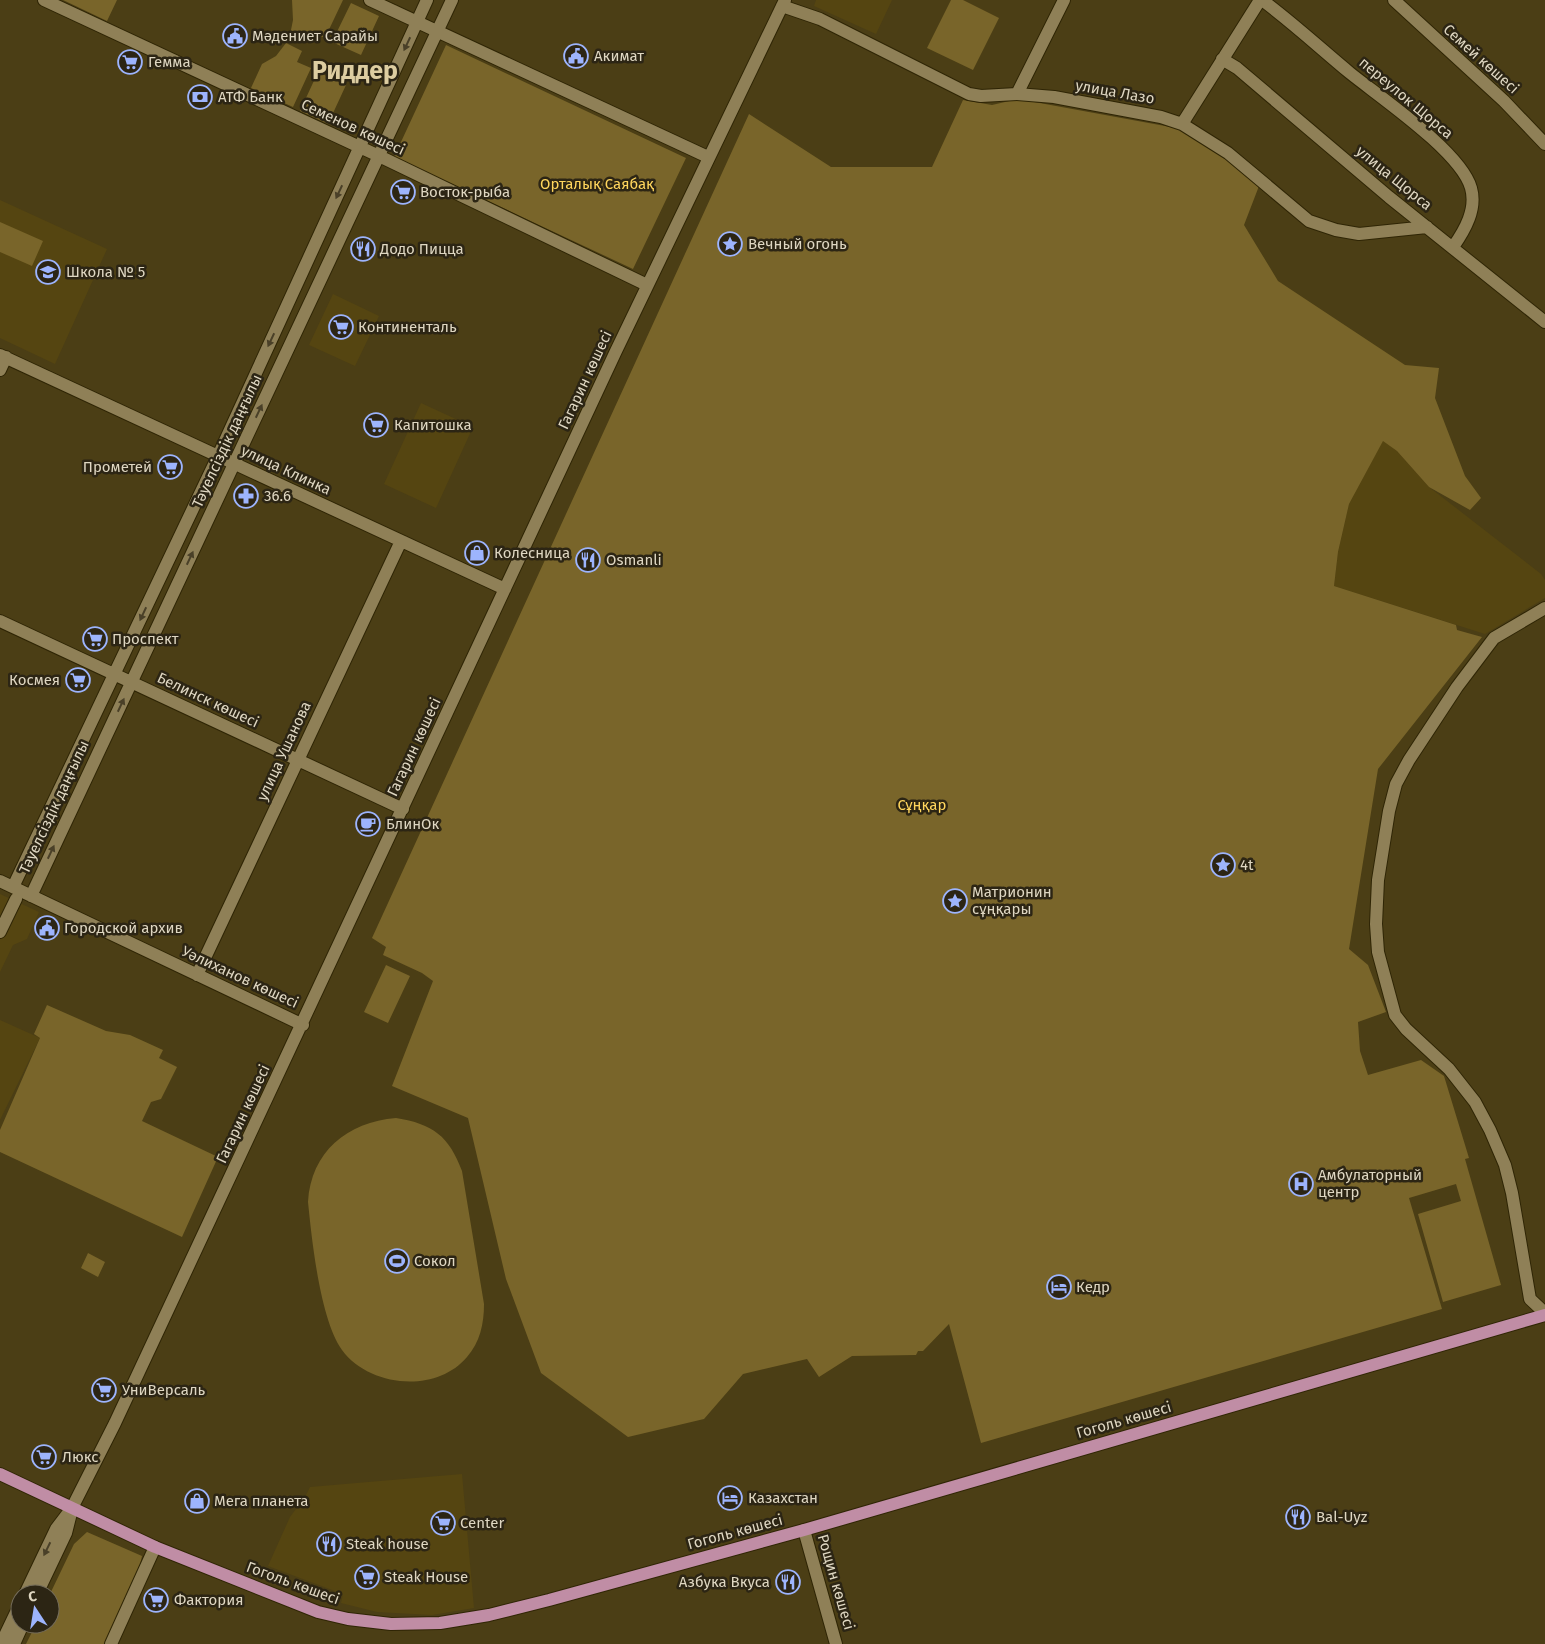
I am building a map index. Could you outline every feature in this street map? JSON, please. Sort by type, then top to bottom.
[{"type":"main road","name":"Гоголь көшесі","points":[[0,1474],[155,1547],[318,1612],[365,1621],[416,1625],[490,1615],[531,1605],[804,1530],[1545,1314]]},
{"type":"street","name":"Семенов көшесі","points":[[44,0],[379,156],[647,286]]},
{"type":"street","points":[[370,0],[708,157]]},
{"type":"street","name":"Тәуелсіздік даңғылы","points":[[0,932],[14,893],[218,456],[427,0]]},
{"type":"street","name":"Тәуелсіздік даңғылы","points":[[31,896],[452,0]]},
{"type":"street","points":[[1017,94],[1064,0]]},
{"type":"street","points":[[1182,124],[1261,0]]},
{"type":"street","name":"переулок Щорса","points":[[1261,0],[1416,126],[1463,170],[1471,188],[1473,206],[1464,231],[1453,247]]},
{"type":"street","name":"Семей көшесі","points":[[1394,0],[1504,101],[1545,144]]},
{"type":"street","name":"улица Лазо","points":[[783,3],[820,19],[969,94],[982,96],[1017,94],[1054,97],[1161,117],[1182,124],[1228,153],[1309,221],[1336,230],[1359,234],[1427,227]]},
{"type":"street","name":"Гагарин көшесі","points":[[30,1584],[56,1529],[72,1508],[115,1423],[303,1025],[647,286],[783,3]]},
{"type":"street","name":"улица Щорса","points":[[1222,59],[1237,68],[1427,227],[1545,322]]},
{"type":"street","points":[[0,370],[3,356]]},
{"type":"street","name":"улица Клинка","points":[[3,356],[505,589]]},
{"type":"street","name":"улица Ушанова","points":[[197,975],[401,541]]},
{"type":"street","points":[[1545,608],[1494,638],[1457,687],[1409,760],[1396,784],[1389,811],[1378,880],[1376,924],[1378,952],[1396,1015],[1406,1029],[1449,1069],[1475,1102],[1490,1130],[1507,1174],[1530,1299],[1545,1314]]},
{"type":"street","name":"Белинск көшесі","points":[[0,620],[403,809]]},
{"type":"street","name":"Уәлиханов көшесі","points":[[0,882],[14,893],[31,896],[303,1025]]},
{"type":"street","name":"Гагарин көшесі","points":[[42,1584],[66,1533],[72,1508]]},
{"type":"street","name":"Рощин көшесі","points":[[804,1530],[836,1644]]},
{"type":"street","points":[[111,1644],[155,1547]]},
{"type":"street","points":[[1,1644],[10,1625]]},
{"type":"shaded area","points":[[816,0],[892,0],[876,34],[814,6]]},
{"type":"shaded area","name":"Школа № 5","points":[[0,200],[107,249],[55,364],[0,338]]},
{"type":"shaded area","points":[[333,294],[379,316],[355,366],[309,345]]},
{"type":"shaded area","points":[[421,403],[473,427],[436,508],[384,484]]},
{"type":"shaded area","points":[[1383,440],[1397,451],[1429,487],[1541,574],[1545,580],[1545,598],[1485,634],[1334,586],[1338,552],[1349,504]]},
{"type":"shaded area","points":[[0,894],[39,912],[27,939],[13,945],[0,972]]},
{"type":"shaded area","points":[[0,1020],[40,1038],[0,1120]]},
{"type":"shaded area","points":[[462,1474],[474,1608],[432,1615],[377,1612],[341,1603],[343,1594],[268,1566],[290,1517],[310,1487]]},
{"type":"green space","points":[[63,0],[117,0],[107,21]]},
{"type":"green space","points":[[292,0],[343,0],[325,38],[311,32],[305,43],[290,35],[293,20]]},
{"type":"green space","points":[[951,0],[963,0],[999,18],[973,70],[927,48]]},
{"type":"green space","points":[[351,3],[379,16],[361,55],[332,42]]},
{"type":"green space","points":[[286,43],[302,51],[297,62],[311,68],[293,107],[251,88],[262,64],[276,56]]},
{"type":"green space","name":"Орталық Саябақ","points":[[446,45],[686,158],[633,269],[394,157]]},
{"type":"green space","points":[[318,72],[346,85],[328,124],[300,111]]},
{"type":"green space","name":"Сұңқар","points":[[1018,99],[1176,128],[1227,157],[1259,186],[1244,225],[1278,281],[1405,365],[1439,368],[1435,398],[1465,476],[1481,498],[1470,510],[1429,487],[1397,451],[1383,441],[1349,504],[1338,552],[1334,586],[1456,625],[1457,630],[1482,637],[1378,769],[1349,949],[1368,965],[1386,1012],[1358,1022],[1360,1051],[1368,1075],[1421,1060],[1444,1076],[1469,1158],[1465,1159],[1501,1285],[1443,1302],[1418,1214],[1461,1201],[1456,1184],[1409,1198],[1442,1309],[981,1443],[949,1324],[923,1351],[918,1351],[916,1355],[852,1356],[819,1377],[807,1359],[743,1374],[704,1419],[628,1437],[541,1373],[506,1279],[468,1118],[392,1086],[433,981],[422,973],[383,955],[386,947],[372,938],[749,114],[831,167],[932,167],[963,100],[992,105]]},
{"type":"green space","points":[[0,222],[43,241],[32,266],[0,252]]},
{"type":"green space","points":[[386,965],[410,976],[388,1023],[364,1012]]},
{"type":"green space","points":[[47,1005],[106,1031],[130,1035],[163,1050],[159,1058],[177,1067],[161,1099],[151,1102],[142,1121],[218,1157],[182,1237],[0,1152],[0,1130],[40,1038],[34,1034]]},
{"type":"green space","name":"Сокол","points":[[396,1118],[430,1128],[445,1140],[457,1159],[462,1171],[484,1304],[480,1332],[475,1345],[467,1357],[454,1369],[438,1377],[421,1381],[385,1378],[369,1372],[354,1362],[342,1350],[334,1336],[328,1319],[318,1279],[308,1202],[316,1168],[335,1143],[347,1133],[362,1126]]},
{"type":"green space","points":[[88,1253],[105,1262],[98,1277],[81,1268]]},
{"type":"green space","points":[[87,1532],[142,1556],[137,1579],[106,1644],[26,1644],[31,1634],[60,1634],[60,1584],[55,1584],[74,1544]]},
{"type":"place","name":"Мәдениет Сарайы","points":[[235,36]]},
{"type":"place","name":"Акимат","points":[[576,56]]},
{"type":"place","name":"Гемма","points":[[130,62]]},
{"type":"place","name":"АТФ Банк","points":[[200,97]]},
{"type":"place","name":"Восток-рыба","points":[[403,192]]},
{"type":"place","name":"Вечный огонь","points":[[730,244]]},
{"type":"place","name":"Додо Пицца","points":[[363,249]]},
{"type":"place","name":"Школа № 5","points":[[48,272]]},
{"type":"place","name":"Континенталь","points":[[341,327]]},
{"type":"place","name":"Капитошка","points":[[376,425]]},
{"type":"place","name":"Прометей","points":[[170,467]]},
{"type":"place","name":"36.6","points":[[246,496]]},
{"type":"place","name":"Колесница","points":[[477,553]]},
{"type":"place","name":"Osmanli","points":[[588,560]]},
{"type":"place","name":"Проспект","points":[[95,639]]},
{"type":"place","name":"Космея","points":[[78,680]]},
{"type":"place","name":"БлинОк","points":[[368,824]]},
{"type":"place","name":"4t","points":[[1223,865]]},
{"type":"place","name":"Матрионин сұңқары","points":[[955,901]]},
{"type":"place","name":"Городской архив","points":[[47,928]]},
{"type":"place","name":"Амбулаторный центр","points":[[1301,1184]]},
{"type":"place","name":"Сокол","points":[[397,1261]]},
{"type":"place","name":"Кедр","points":[[1059,1287]]},
{"type":"place","name":"УниВерсаль","points":[[104,1390]]},
{"type":"place","name":"Люкс","points":[[44,1457]]},
{"type":"place","name":"Казахстан","points":[[730,1498]]},
{"type":"place","name":"Мега планета","points":[[197,1501]]},
{"type":"place","name":"Bal-Uyz","points":[[1298,1517]]},
{"type":"place","name":"Center","points":[[443,1523]]},
{"type":"place","name":"Steak house","points":[[329,1544]]},
{"type":"place","name":"Steak House","points":[[367,1577]]},
{"type":"place","name":"Азбука Вкуса","points":[[788,1582]]},
{"type":"place","name":"Фактория","points":[[156,1600]]},
{"type":"district","name":"Риддер","points":[[355,70]]}]
